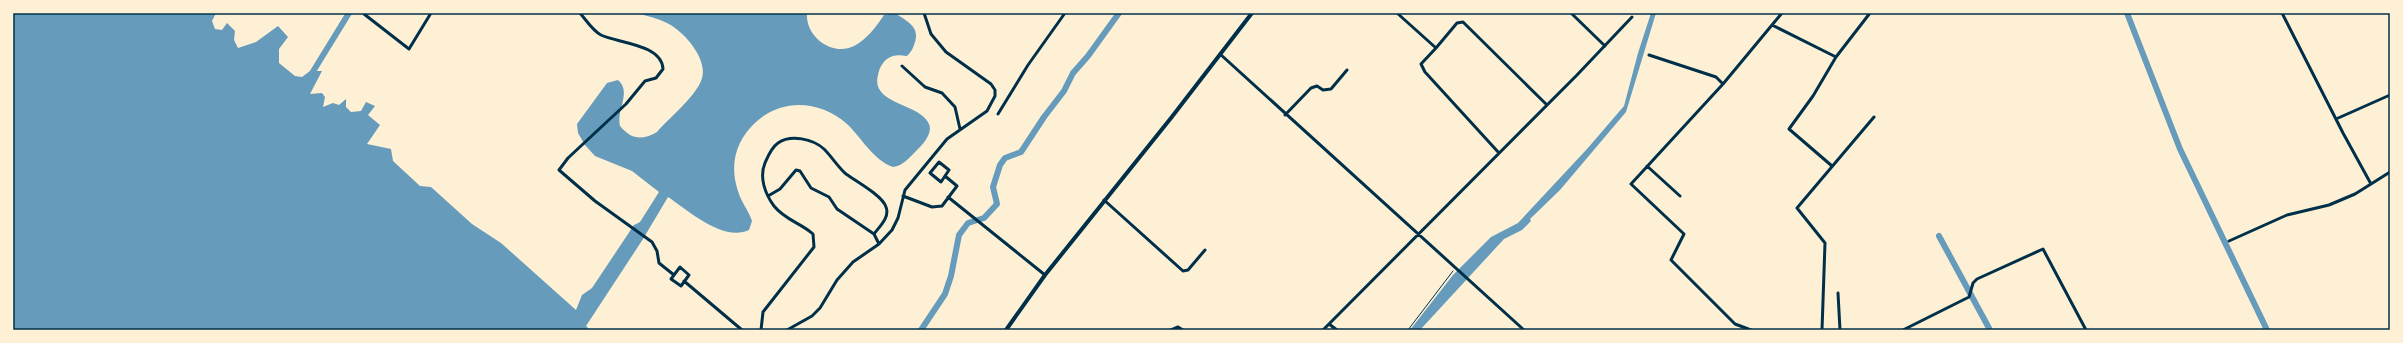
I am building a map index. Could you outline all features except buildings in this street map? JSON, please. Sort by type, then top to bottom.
[{"type":"street","points":[[364,14],[409,48],[431,13]]},
{"type":"street","points":[[580,13],[597,32],[643,48],[660,61],[663,69],[659,76],[645,81],[626,104],[565,160],[560,172],[595,201],[630,224],[652,242],[657,251],[659,263],[674,275]]},
{"type":"street","points":[[787,330],[812,316],[820,308],[837,280],[853,262],[879,244],[892,230],[898,218],[905,190],[947,140],[960,129],[987,111],[995,96],[995,90],[991,84],[946,52],[931,34],[924,13]]},
{"type":"street","points":[[998,114],[1028,65],[1065,13]]},
{"type":"street","points":[[1006,330],[1045,275],[1252,13]]},
{"type":"street","points":[[1397,13],[1436,48]]},
{"type":"street","points":[[1571,13],[1605,46]]},
{"type":"street","points":[[1751,330],[1735,324],[1670,260],[1684,234],[1631,184],[1723,84],[1782,13]]},
{"type":"street","points":[[1832,166],[1789,129],[1813,96],[1836,57],[1870,13]]},
{"type":"street","points":[[2282,13],[2371,184]]},
{"type":"street","points":[[1323,330],[1547,106],[1632,17]]},
{"type":"street","points":[[1500,153],[1421,67],[1457,23],[1463,22],[1547,106]]},
{"type":"street","points":[[1772,25],[1836,57]]},
{"type":"street","points":[[1220,54],[1285,115],[1456,266],[1469,280],[1524,330]]},
{"type":"street","points":[[1649,55],[1716,78],[1723,84]]},
{"type":"street","points":[[902,66],[925,87],[942,93],[955,107],[960,129]]},
{"type":"street","points":[[1285,115],[1311,88],[1317,86],[1323,90],[1331,89],[1347,70]]},
{"type":"street","points":[[2336,119],[2390,95]]},
{"type":"street","points":[[1822,330],[1825,243],[1797,208],[1874,117]]},
{"type":"street","points":[[761,330],[763,312],[807,258],[814,247],[815,241],[813,234],[808,230],[784,217],[768,196],[764,188],[763,168],[771,150],[786,140],[799,138],[823,148],[845,173],[886,205],[885,220],[874,234]]},
{"type":"street","points":[[939,162],[950,170],[945,176],[940,182],[930,173],[939,162]]},
{"type":"street","points":[[1647,166],[1680,196]]},
{"type":"street","points":[[768,196],[780,189],[792,172],[796,170],[800,171],[811,188],[829,197],[837,209],[874,234],[879,244]]},
{"type":"street","points":[[2229,241],[2287,215],[2329,204],[2355,194],[2390,172]]},
{"type":"street","points":[[903,196],[937,208],[942,206],[957,186],[945,176]]},
{"type":"street","points":[[948,197],[1045,275]]},
{"type":"street","points":[[1104,200],[1183,271],[1188,270],[1206,250]]},
{"type":"street","points":[[1903,330],[1969,297],[1973,283],[1977,280],[2043,249],[2086,330]]},
{"type":"street","points":[[680,268],[689,275],[681,286],[671,279],[674,275],[680,268]]},
{"type":"street","points":[[684,282],[742,330]]},
{"type":"street","points":[[1838,293],[1840,330]]},
{"type":"street","points":[[1329,324],[1337,330]]},
{"type":"street","points":[[1171,330],[1178,327],[1183,330]]},
{"type":"path","points":[[1408,330],[1453,271],[1451,268],[1451,262]]},
{"type":"water","points":[[13,13],[216,13],[212,21],[215,29],[222,30],[227,23],[235,31],[234,40],[238,48],[256,42],[278,26],[288,37],[279,49],[279,63],[295,76],[302,77],[310,71],[322,71],[310,94],[322,93],[325,97],[323,107],[333,103],[339,105],[346,99],[346,107],[351,112],[361,111],[366,102],[375,106],[368,115],[380,125],[367,144],[391,149],[393,161],[420,186],[431,187],[472,224],[501,243],[576,310],[582,295],[592,288],[634,225],[640,222],[659,192],[632,171],[595,156],[585,145],[578,133],[577,124],[607,83],[618,80],[624,90],[619,120],[620,126],[632,136],[646,137],[651,135],[657,132],[693,94],[701,81],[703,73],[699,56],[681,33],[663,21],[637,13],[807,13],[810,29],[815,36],[829,46],[837,49],[846,49],[863,40],[884,15],[895,13],[911,24],[914,28],[916,32],[915,42],[907,56],[899,55],[890,57],[884,62],[878,73],[878,85],[881,92],[888,98],[924,117],[929,124],[930,131],[924,142],[909,158],[900,165],[893,167],[886,164],[873,154],[847,124],[825,110],[813,106],[801,105],[777,109],[766,114],[749,129],[743,137],[734,162],[735,181],[738,191],[752,221],[749,230],[739,233],[717,229],[696,217],[668,197],[643,239],[586,326],[590,330],[13,330]]},
{"type":"water","points":[[1651,13],[1656,13],[1626,112],[1560,190],[1530,219],[1531,221],[1522,230],[1504,239],[1420,330],[1410,330],[1453,275],[1491,237],[1518,223],[1587,149],[1624,106],[1638,53]]},
{"type":"waterway","points":[[309,78],[349,13]]},
{"type":"waterway","points":[[921,330],[945,294],[951,276],[959,235],[968,223],[984,218],[997,204],[993,187],[1000,165],[1005,158],[1021,152],[1044,117],[1064,91],[1073,73],[1088,56],[1119,13]]},
{"type":"waterway","points":[[2127,13],[2180,149],[2267,330]]},
{"type":"waterway","points":[[1939,236],[1990,330]]}]
